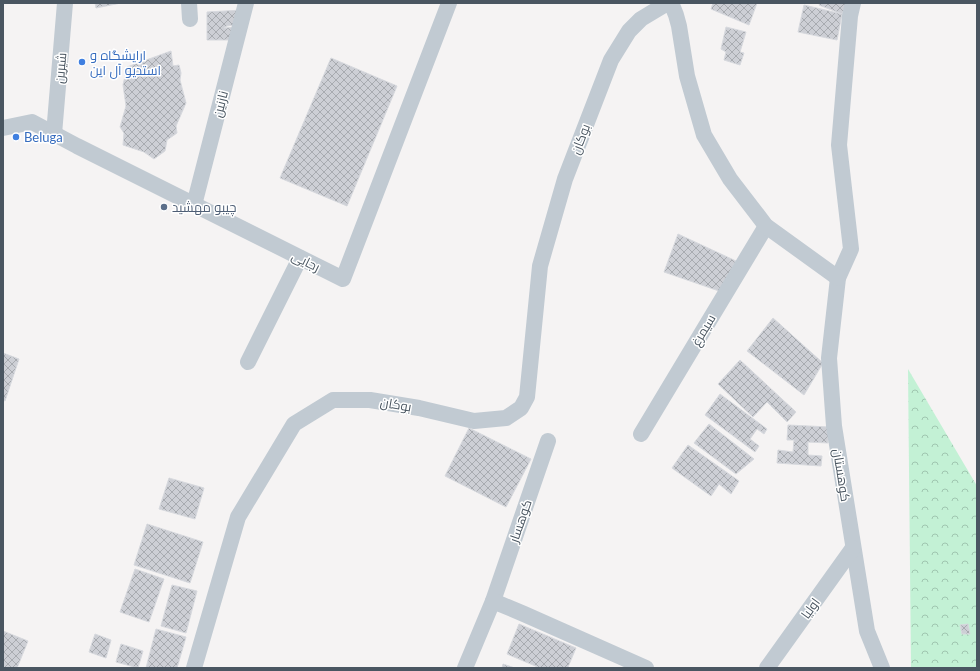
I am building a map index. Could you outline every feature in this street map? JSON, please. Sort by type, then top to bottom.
[{"type":"street","name":"شیرین","points":[[54,134],[65,3]]},
{"type":"street","name":"نازنین","points":[[194,205],[246,3]]},
{"type":"street","name":"رجایی","points":[[3,128],[32,122],[343,279],[449,3]]},
{"type":"street","points":[[838,278],[851,249],[839,145],[850,16],[853,3]]},
{"type":"street","name":"بوکان","points":[[194,668],[238,517],[294,424],[333,400],[370,400],[419,408],[474,422],[506,418],[521,408],[526,397],[540,266],[565,179],[611,60],[629,31],[641,19],[666,4],[672,5],[676,15],[687,76],[704,135],[730,179],[766,226],[838,278]]},
{"type":"street","name":"سیمرغ","points":[[641,434],[766,226]]},
{"type":"street","points":[[248,362],[300,258]]},
{"type":"street","name":"کوهستان","points":[[838,278],[829,358],[834,426],[867,631],[882,668]]},
{"type":"street","name":"کوهسار","points":[[464,668],[493,602],[548,441]]},
{"type":"street","name":"اولیا","points":[[767,668],[853,548]]},
{"type":"street","points":[[493,602],[524,614],[646,668]]},
{"type":"green space","points":[[908,369],[977,486],[977,668],[911,668]]},
{"type":"building","points":[[95,3],[121,3],[96,8]]},
{"type":"building","points":[[713,3],[757,3],[749,25],[711,9]]},
{"type":"building","points":[[820,3],[847,3],[842,14],[819,5]]},
{"type":"building","points":[[804,5],[842,14],[837,40],[798,32]]},
{"type":"building","points":[[243,10],[240,24],[227,26],[224,28],[238,27],[235,40],[207,40],[207,12]]},
{"type":"building","points":[[726,27],[746,32],[740,52],[744,53],[740,65],[724,60],[726,52],[721,49]]},
{"type":"building","points":[[171,51],[173,66],[179,65],[181,73],[180,80],[186,103],[176,126],[177,133],[167,140],[165,151],[154,159],[144,152],[123,145],[124,133],[120,127],[126,106],[123,85],[127,67]]},
{"type":"building","points":[[331,58],[397,86],[347,206],[280,178]]},
{"type":"building","points":[[678,234],[736,261],[719,291],[664,272]]},
{"type":"building","points":[[773,318],[823,363],[804,395],[747,351]]},
{"type":"building","points":[[3,353],[19,359],[5,401],[3,400]]},
{"type":"building","points":[[740,360],[796,412],[787,422],[767,402],[753,417],[718,384]]},
{"type":"building","points":[[720,394],[767,429],[764,434],[757,429],[750,439],[759,446],[755,452],[705,415]]},
{"type":"building","points":[[709,424],[754,459],[736,474],[694,443]]},
{"type":"building","points":[[788,425],[829,427],[828,443],[808,442],[808,455],[822,456],[821,466],[777,463],[778,450],[793,452],[794,440],[787,440]]},
{"type":"building","points":[[469,428],[531,459],[506,507],[445,476]]},
{"type":"building","points":[[688,445],[739,481],[731,494],[719,484],[711,496],[672,468]]},
{"type":"building","points":[[169,478],[204,488],[195,519],[159,509]]},
{"type":"building","points":[[147,524],[203,542],[190,583],[134,565]]},
{"type":"building","points":[[135,569],[164,579],[149,622],[120,612]]},
{"type":"building","points":[[172,585],[197,591],[186,633],[161,626]]},
{"type":"building","points":[[519,624],[576,648],[568,667],[570,668],[540,668],[507,654]]},
{"type":"building","points":[[968,624],[970,634],[962,634],[960,625]]},
{"type":"building","points":[[156,629],[186,637],[177,668],[146,668]]},
{"type":"building","points":[[3,631],[28,641],[17,668],[3,668]]},
{"type":"building","points":[[95,634],[111,640],[106,658],[89,652]]},
{"type":"building","points":[[121,644],[143,651],[138,668],[116,662]]},
{"type":"building","points":[[503,664],[515,668],[502,668]]},
{"type":"place","name":"ارایشگاه و استدیو آل این","points":[[82,62]]},
{"type":"place","name":"Beluga","points":[[16,137]]},
{"type":"place","name":"چیبو مهشید","points":[[164,207]]}]
